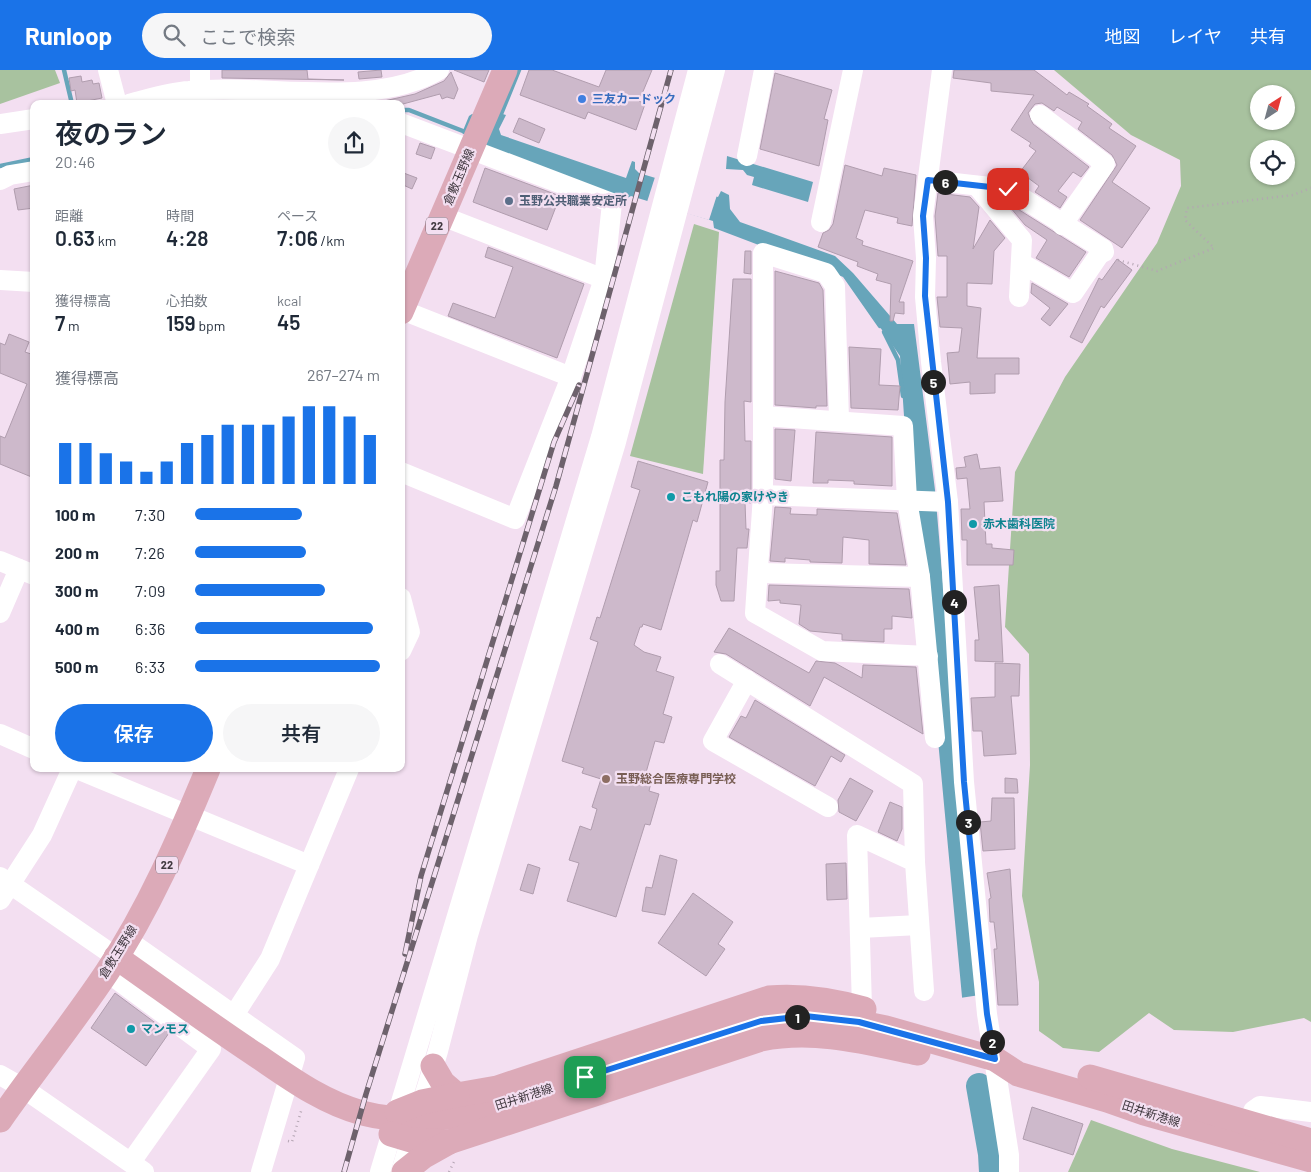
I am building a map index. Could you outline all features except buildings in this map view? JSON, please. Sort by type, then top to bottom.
[{"type":"main road","name":"倉敷玉野線","points":[[405,304],[505,70]]},
{"type":"main road","name":"倉敷玉野線","points":[[0,1120],[116,956],[162,876],[207,772]]},
{"type":"main road","name":"田井新港線","points":[[116,956],[232,1027],[330,1102],[364,1114],[407,1119],[441,1118],[483,1110],[761,1021],[805,1016],[859,1022],[990,1057],[1144,1113],[1248,1133],[1311,1141]]},
{"type":"main road","points":[[452,1151],[400,1129],[422,1102],[498,1088],[769,998],[789,996],[831,1000],[862,1008],[990,1057]]},
{"type":"main road","points":[[402,1172],[424,1156],[452,1151],[663,1069],[779,1035],[821,1035],[990,1057]]},
{"type":"main road","points":[[433,1066],[443,1083],[457,1096]]},
{"type":"main road","name":"田井新港線","points":[[1248,1133],[1311,1160]]},
{"type":"street","points":[[108,70],[116,100]]},
{"type":"street","points":[[200,70],[200,90]]},
{"type":"street","points":[[147,100],[200,90],[365,92],[427,77],[439,70]]},
{"type":"street","points":[[677,183],[698,70]]},
{"type":"street","points":[[422,1102],[468,935],[604,485],[670,209],[715,70]]},
{"type":"street","points":[[747,156],[764,70]]},
{"type":"street","points":[[822,222],[853,70]]},
{"type":"street","points":[[942,70],[923,216],[926,258],[925,296],[948,502],[964,782],[990,1057],[1009,1172]]},
{"type":"street","points":[[1040,115],[1105,164],[1062,225]]},
{"type":"street","points":[[0,124],[30,120]]},
{"type":"street","points":[[405,124],[472,145],[612,203],[604,279],[570,377],[514,518],[405,474]]},
{"type":"street","points":[[0,180],[10,175],[30,172]]},
{"type":"street","points":[[928,180],[1008,189],[1103,251],[1073,293],[1021,263]]},
{"type":"street","points":[[977,186],[1022,240],[1019,296]]},
{"type":"street","points":[[380,1172],[400,1129],[601,437],[670,209]]},
{"type":"street","points":[[442,216],[604,279]]},
{"type":"street","points":[[839,420],[835,286],[826,273],[763,253],[763,495],[755,613],[822,651],[928,656]]},
{"type":"street","points":[[0,280],[30,282]]},
{"type":"street","points":[[405,312],[570,377]]},
{"type":"street","points":[[763,416],[903,426],[907,500],[920,577],[935,738]]},
{"type":"street","points":[[763,495],[948,502]]},
{"type":"street","points":[[0,561],[26,572],[0,613]]},
{"type":"street","points":[[759,573],[920,577]]},
{"type":"street","points":[[405,613],[410,632],[405,643]]},
{"type":"street","points":[[720,664],[913,784],[915,862],[924,991]]},
{"type":"street","points":[[747,680],[712,741],[828,807]]},
{"type":"street","points":[[0,734],[30,747]]},
{"type":"street","points":[[0,1075],[23,1088],[138,1167],[211,1049],[116,956],[4,887],[42,835],[71,772]]},
{"type":"street","points":[[84,772],[188,817],[309,865]]},
{"type":"street","points":[[262,1172],[295,1058],[232,1027],[270,959],[349,772]]},
{"type":"street","points":[[862,1008],[857,835],[915,862]]},
{"type":"street","points":[[860,928],[919,925]]},
{"type":"street","points":[[1248,1133],[1253,1111],[1260,1106],[1311,1112]]},
{"type":"street","points":[[400,1129],[402,1172]]},
{"type":"path","points":[[1103,251],[1130,265],[1157,271],[1214,248],[1185,220],[1187,208],[1293,195],[1311,188]]},
{"type":"path","points":[[292,1141],[302,1108]]},
{"type":"path","points":[[450,1172],[452,1151]]},
{"type":"green space","points":[[0,70],[55,70],[60,83],[0,104]]},
{"type":"green space","points":[[1054,70],[1311,70],[1311,1022],[1304,1018],[1233,1032],[1174,1030],[1149,1013],[1099,1052],[1063,1048],[1039,1031],[1039,982],[1022,896],[1030,765],[1029,654],[1005,627],[1015,472],[1065,377],[1157,243],[1181,186],[1180,160],[1131,135]]},
{"type":"green space","points":[[694,224],[719,232],[703,474],[630,456]]},
{"type":"green space","points":[[1091,1120],[1172,1149],[1260,1172],[1068,1172]]},
{"type":"water","points":[[499,113],[506,115],[499,129],[501,135],[626,178],[632,161],[635,162],[635,169],[639,173],[718,197],[721,191],[729,195],[730,209],[740,222],[835,256],[853,273],[897,324],[914,324],[935,490],[978,995],[991,1094],[975,1095],[975,1092],[971,1093],[935,708],[909,491],[900,356],[846,278],[714,228],[713,221],[631,196],[624,200],[494,153],[462,133],[469,116],[472,114]]},
{"type":"water","points":[[727,156],[813,182],[808,202],[752,185],[754,177],[747,175],[743,170],[726,169]]},
{"type":"water","points":[[997,1100],[1005,1172],[982,1172],[982,1156],[973,1104]]},
{"type":"pier","points":[[655,177],[717,195],[709,220],[647,202]]},
{"type":"pier","points":[[980,995],[993,1089],[969,1081],[960,998]]},
{"type":"waterway","points":[[64,70],[71,100]]},
{"type":"waterway","points":[[499,119],[519,70]]},
{"type":"waterway","points":[[405,110],[468,133]]},
{"type":"waterway","points":[[0,166],[30,160]]},
{"type":"waterway","points":[[843,273],[880,326]]},
{"type":"waterway","points":[[884,332],[898,360],[903,396]]},
{"type":"waterway","points":[[979,1086],[991,1154],[992,1172]]},
{"type":"railway","points":[[344,1172],[366,1094],[556,486],[671,70]]},
{"type":"railway","points":[[405,954],[421,876],[554,442],[579,385]]},
{"type":"place","name":"三友カードック","points":[[582,99]]},
{"type":"place","name":"玉野公共職業安定所","points":[[509,201]]},
{"type":"place","name":"こもれ陽の家けやき","points":[[671,497]]},
{"type":"place","name":"赤木歯科医院","points":[[973,524]]},
{"type":"place","name":"玉野総合医療専門学校","points":[[606,779]]},
{"type":"place","name":"マンモス","points":[[131,1029]]},
{"type":"route","points":[[585,1077],[761,1021],[805,1016],[832,1017],[886,1028],[995,1059],[987,1014],[964,782],[948,502],[925,296],[926,258],[923,216],[928,180],[1008,189]]}]
